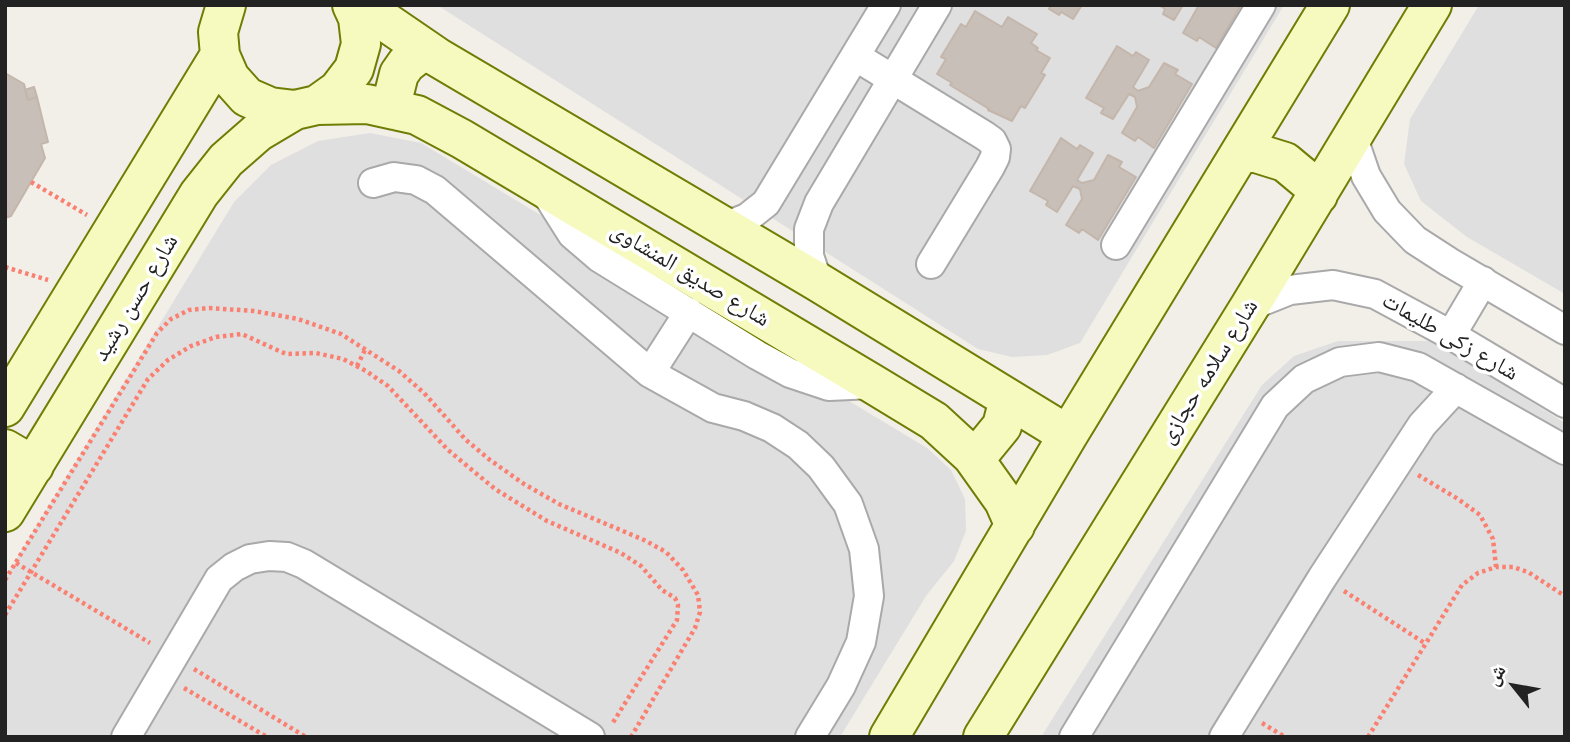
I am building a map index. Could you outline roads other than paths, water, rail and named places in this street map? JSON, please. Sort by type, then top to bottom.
[{"type":"street","points":[[5,407],[220,55],[218,32],[226,5]]},
{"type":"street","name":"شارع حسن رشيد","points":[[5,512],[19,458],[199,194],[226,160],[250,139],[338,90],[354,69],[361,44],[358,18],[352,5]]},
{"type":"street","points":[[361,5],[425,49],[818,282],[1068,435]]},
{"type":"street","points":[[724,227],[747,218],[766,204],[886,5]]},
{"type":"street","points":[[818,282],[809,256],[809,229],[819,203],[937,5]]},
{"type":"street","points":[[1116,245],[1261,5]]},
{"type":"street","points":[[889,737],[1068,435],[1330,5]]},
{"type":"street","name":"شارع سلامه حجازى","points":[[984,737],[1432,5]]},
{"type":"street","points":[[394,110],[393,98],[399,74],[415,55],[425,49]]},
{"type":"street","name":"شارع صديق المنشاوى","points":[[220,55],[230,78],[247,97],[270,107],[368,104],[417,115],[462,139],[934,421],[972,456],[1004,501],[1015,526]]},
{"type":"street","points":[[855,56],[985,136],[992,141],[996,149],[990,167],[931,264]]},
{"type":"street","points":[[814,125],[852,147]]},
{"type":"street","points":[[1353,138],[1366,176],[1387,211],[1415,240],[1565,330]]},
{"type":"street","points":[[1240,153],[1264,155],[1285,162],[1304,176],[1318,195]]},
{"type":"street","points":[[373,183],[394,177],[416,180],[435,190],[650,373],[713,408],[744,416],[772,428],[798,445],[821,467],[848,504],[864,549],[869,596],[860,642],[841,685],[810,737]]},
{"type":"street","points":[[542,187],[572,234],[584,246],[790,373],[828,386],[873,384]]},
{"type":"street","points":[[1451,335],[1483,281]]},
{"type":"street","name":"شارع زكى طليمات","points":[[1250,306],[1290,290],[1333,285],[1375,294],[1451,335],[1565,403]]},
{"type":"street","points":[[650,373],[690,312]]},
{"type":"street","points":[[1074,737],[1275,407],[1304,379],[1340,362],[1380,358],[1418,367],[1565,450]]},
{"type":"street","points":[[1224,737],[1322,578],[1422,425],[1456,388]]},
{"type":"street","points":[[972,456],[984,448],[1002,426],[1009,399]]},
{"type":"street","points":[[126,737],[219,579],[233,567],[250,559],[269,556],[287,557],[304,564],[601,731]]}]
